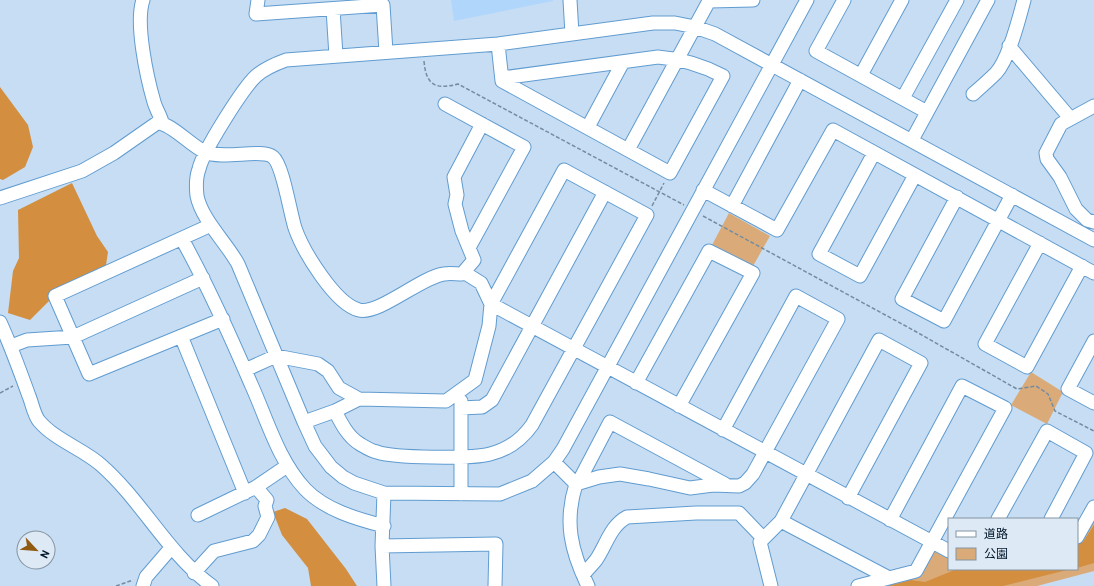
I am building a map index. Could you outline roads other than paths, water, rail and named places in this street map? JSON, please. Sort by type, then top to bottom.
[{"type":"street","points":[[143,0],[140,8],[143,47],[154,103],[162,122],[192,145],[206,153],[224,156],[267,153],[274,158],[282,178],[295,229],[309,256],[337,297],[346,304],[360,311],[377,308],[407,290],[443,274],[465,273],[481,283],[491,304],[764,453],[931,543],[948,551]]},
{"type":"street","points":[[258,0],[256,14],[383,5],[386,52]]},
{"type":"street","points":[[570,0],[572,34]]},
{"type":"street","points":[[628,150],[709,1],[753,0]]},
{"type":"street","points":[[807,0],[772,64],[692,210],[563,449],[554,462],[532,481],[500,494],[384,493],[354,483],[343,477],[331,466],[315,446],[238,264],[229,247],[211,225],[197,196],[196,182],[199,168],[206,153],[248,84],[268,67],[286,60],[498,44],[652,23],[675,23],[695,27],[715,34],[772,64],[1094,240]]},
{"type":"street","points":[[844,0],[816,50],[927,112]]},
{"type":"street","points":[[861,75],[902,0]]},
{"type":"street","points":[[903,98],[956,0]]},
{"type":"street","points":[[912,140],[988,0]]},
{"type":"street","points":[[973,94],[997,72],[1009,46],[1024,0]]},
{"type":"street","points":[[333,9],[336,56]]},
{"type":"street","points":[[498,44],[502,82],[670,173],[723,76],[702,65],[678,58],[658,57],[502,78]]},
{"type":"street","points":[[1009,46],[1070,118]]},
{"type":"street","points":[[588,128],[623,62]]},
{"type":"street","points":[[732,206],[800,80]]},
{"type":"street","points":[[445,104],[524,147],[470,246]]},
{"type":"street","points":[[1094,106],[1070,118],[1057,129],[1046,153],[1047,159],[1060,176],[1076,209],[1087,220],[1094,222]]},
{"type":"street","points":[[0,198],[82,171],[114,153],[151,125],[162,122]]},
{"type":"street","points":[[465,273],[474,260],[470,246],[462,231],[455,204],[457,195],[454,177],[482,124]]},
{"type":"street","points":[[703,190],[776,230],[833,130],[1094,273]]},
{"type":"street","points":[[874,153],[819,254],[860,276],[915,175]]},
{"type":"street","points":[[304,422],[334,411],[359,399],[446,401],[475,380],[489,326],[491,304],[564,170],[647,215],[532,425],[523,436],[511,445],[494,453],[461,456],[395,456],[377,453],[359,444],[342,426],[334,411]]},
{"type":"street","points":[[461,408],[482,407],[492,400],[605,192]]},
{"type":"street","points":[[957,197],[902,299],[944,321],[1012,195]]},
{"type":"street","points":[[211,225],[55,296],[89,374],[223,319]]},
{"type":"street","points":[[182,239],[223,319],[287,466],[306,490],[328,506],[357,519],[384,526]]},
{"type":"street","points":[[1040,243],[986,344],[1027,367],[1082,266]]},
{"type":"street","points":[[636,383],[709,251],[752,273],[679,406]]},
{"type":"street","points":[[11,346],[27,340],[73,337],[203,278]]},
{"type":"street","points":[[577,483],[599,477],[620,474],[649,478],[690,488],[713,485],[739,486],[745,483],[753,474],[838,319],[796,296],[723,430]]},
{"type":"street","points":[[0,322],[11,346],[39,421],[57,436],[100,465],[127,491],[171,548],[194,573],[212,586]]},
{"type":"street","points":[[181,336],[250,490],[267,500],[265,506],[268,517],[254,542],[214,551],[194,573]]},
{"type":"street","points":[[771,586],[760,542],[781,521],[879,340],[921,363],[848,498]]},
{"type":"street","points":[[1094,341],[1068,389],[1094,403]]},
{"type":"street","points":[[245,370],[276,356],[318,364],[328,371],[339,388],[359,399]]},
{"type":"street","points":[[858,586],[916,571],[1004,408],[962,386],[890,520]]},
{"type":"street","points":[[460,391],[461,494]]},
{"type":"street","points":[[586,580],[573,544],[569,524],[573,495],[577,483],[610,422],[728,486]]},
{"type":"street","points":[[999,518],[1047,431],[1086,453],[1053,518]]},
{"type":"street","points":[[554,462],[577,483]]},
{"type":"street","points":[[198,515],[250,490],[287,466]]},
{"type":"street","points":[[384,493],[384,526],[382,546],[384,586]]},
{"type":"street","points":[[1078,534],[1094,507]]},
{"type":"street","points":[[586,580],[612,530],[620,521],[627,517],[696,513],[739,514],[763,538]]},
{"type":"street","points":[[781,521],[890,578]]},
{"type":"street","points":[[382,546],[496,544],[495,586]]},
{"type":"street","points":[[144,581],[171,548]]}]
